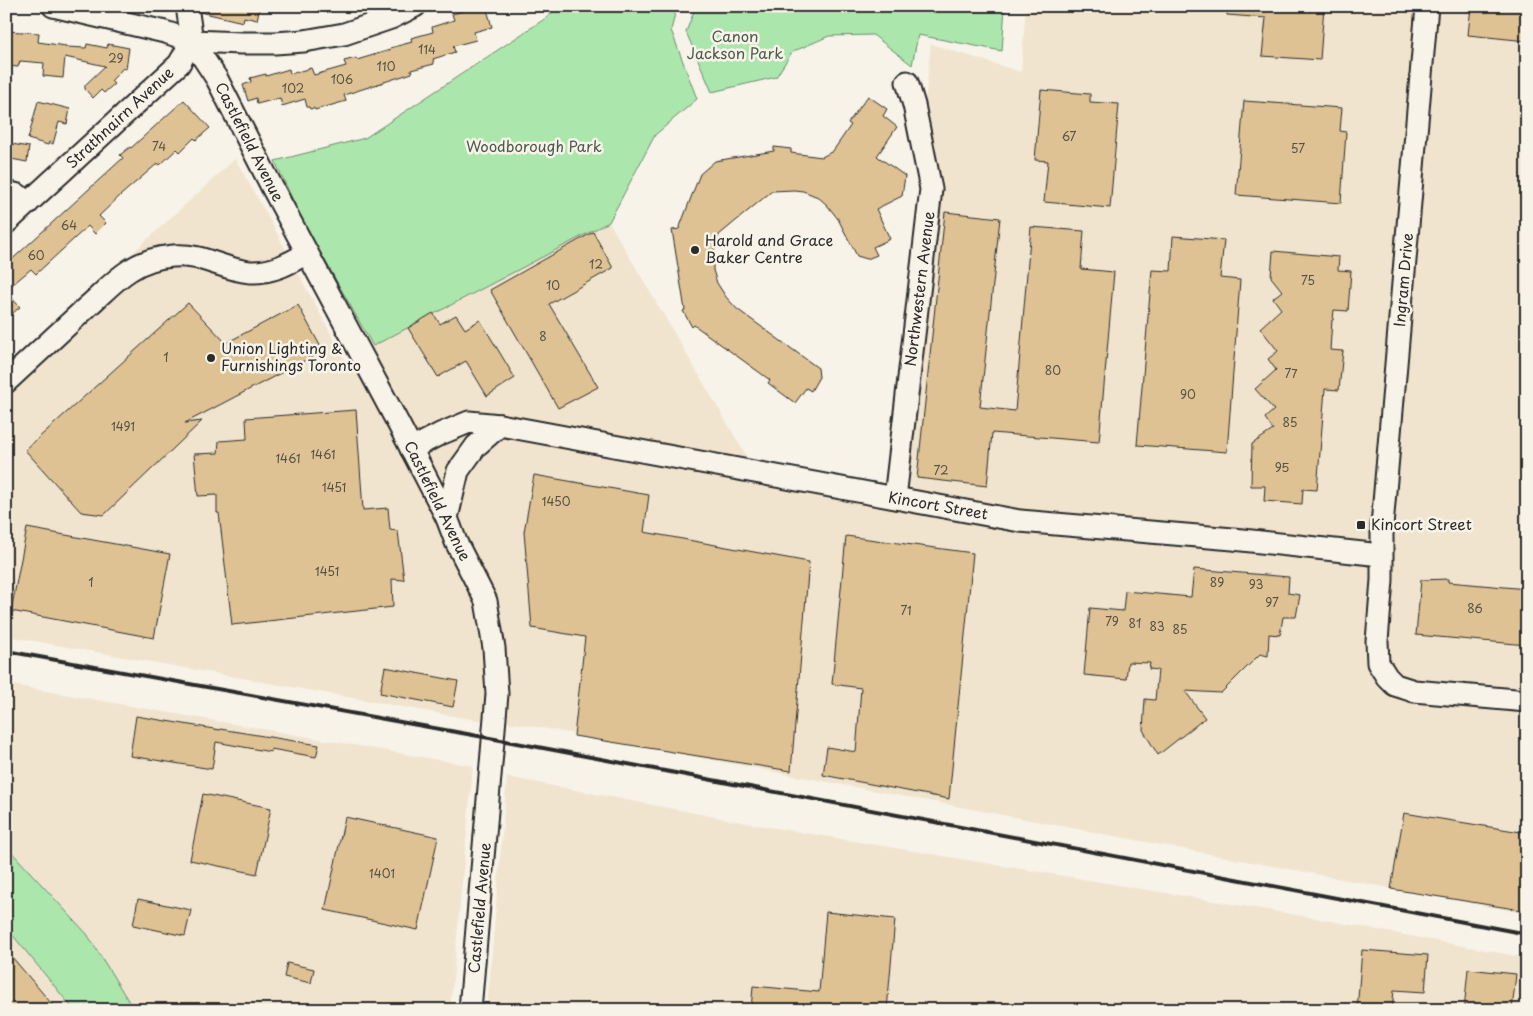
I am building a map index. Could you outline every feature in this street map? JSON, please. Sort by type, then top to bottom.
[{"type":"street","points":[[53,6],[165,32],[192,41],[241,43],[275,43],[344,34],[390,18],[415,6]]},
{"type":"street","points":[[187,6],[192,41]]},
{"type":"street","name":"Ingram Drive","points":[[1428,6],[1382,526],[1382,580],[1377,641],[1378,663],[1395,685],[1414,692],[1527,701]]},
{"type":"street","name":"Strathnairn Avenue","points":[[6,223],[178,64],[192,41]]},
{"type":"street","name":"Castlefield Avenue","points":[[192,41],[216,79],[411,449],[447,518],[456,542],[486,601],[494,648],[497,694],[470,1010]]},
{"type":"street","name":"Northwestern Avenue","points":[[896,498],[931,189],[914,105],[907,82]]},
{"type":"street","points":[[6,192],[18,195],[28,203]]},
{"type":"street","points":[[6,382],[119,278],[142,264],[158,258],[184,256],[208,259],[238,270],[250,272],[289,264],[307,253]]},
{"type":"street","name":"Kincort Street","points":[[411,449],[469,422],[500,425],[1020,521],[1233,539],[1382,555]]},
{"type":"street","points":[[447,518],[458,471],[476,446],[500,425]]},
{"type":"shaded area","points":[[1026,6],[1527,6],[1527,914],[521,724],[470,719],[6,636],[6,369],[235,159],[352,373],[373,346],[609,222],[764,486],[904,512],[909,491],[939,191],[925,105],[931,44],[1021,72]]},
{"type":"shaded area","points":[[6,684],[473,766],[450,1010],[134,1010],[87,934],[6,846]]},
{"type":"shaded area","points":[[507,777],[752,824],[1309,917],[1527,958],[1527,1010],[487,1010]]},
{"type":"shaded area","points":[[6,927],[72,1006],[74,1010],[6,1010]]},
{"type":"green space","name":"Woodborough Park","points":[[560,6],[677,6],[671,30],[697,99],[655,135],[609,222],[373,346],[300,216],[275,161],[365,138],[546,18]]},
{"type":"green space","name":"Canon Jackson Park","points":[[696,6],[1005,6],[1002,51],[918,35],[912,65],[873,35],[829,36],[792,52],[776,77],[712,92],[686,32]]},
{"type":"green space","points":[[6,846],[87,934],[134,1010],[74,1010],[6,927]]},
{"type":"building","points":[[200,6],[260,6],[257,20],[244,17],[243,22],[200,12]]},
{"type":"building","points":[[470,6],[486,6],[492,27],[474,32],[476,40],[453,46],[455,52],[433,59],[434,64],[411,70],[412,73],[344,95],[346,101],[315,110],[314,108],[310,109],[307,107],[305,99],[282,106],[280,98],[257,104],[256,98],[248,101],[243,85],[251,82],[250,78],[266,74],[266,76],[289,69],[290,74],[311,68],[314,75],[346,66],[344,61],[356,58],[357,60],[390,50],[390,48],[412,42],[411,38],[433,32],[432,27],[454,20],[452,14],[471,9]]},
{"type":"building","points":[[1227,6],[1324,6],[1320,60],[1262,56],[1266,18],[1227,15]]},
{"type":"building","points":[[1471,6],[1527,6],[1527,41],[1468,35]]},
{"type":"building","points":[[6,31],[39,33],[38,42],[66,47],[86,48],[87,44],[107,48],[108,44],[129,48],[126,69],[123,68],[111,81],[114,84],[104,93],[101,90],[93,98],[85,89],[85,85],[105,66],[65,57],[63,78],[43,76],[44,63],[20,61],[18,67],[6,66]]},
{"type":"building","points":[[1041,90],[1090,94],[1090,102],[1119,104],[1110,208],[1044,202],[1048,161],[1035,160]]},
{"type":"building","name":"Harold and Grace Baker Centre","points":[[868,96],[887,109],[883,116],[897,127],[877,156],[905,176],[902,196],[876,209],[890,239],[873,247],[877,255],[867,259],[857,256],[838,219],[827,205],[818,197],[803,191],[794,190],[772,191],[719,235],[713,254],[713,270],[717,283],[737,309],[818,368],[819,377],[811,391],[806,388],[795,403],[768,383],[770,380],[694,325],[692,327],[683,311],[685,310],[672,230],[679,229],[700,174],[715,161],[774,151],[774,147],[791,149],[791,153],[822,157],[833,151],[851,125],[848,123]]},
{"type":"building","points":[[184,100],[210,128],[196,140],[194,138],[180,152],[177,149],[160,165],[158,163],[122,194],[99,216],[106,223],[95,234],[88,226],[36,274],[31,269],[6,290],[6,265],[123,158],[120,155],[131,148]]},
{"type":"building","points":[[38,101],[70,109],[67,124],[59,122],[53,144],[49,142],[48,145],[28,139]]},
{"type":"building","points":[[1244,101],[1342,108],[1340,131],[1346,132],[1341,203],[1236,195]]},
{"type":"building","points":[[6,143],[29,147],[27,162],[6,158]]},
{"type":"building","points":[[945,212],[1000,218],[980,407],[1015,411],[1031,227],[1084,231],[1081,269],[1114,272],[1099,442],[992,433],[987,486],[917,478]]},
{"type":"building","points":[[593,232],[613,268],[549,304],[598,387],[558,408],[490,290]]},
{"type":"building","points":[[1173,236],[1224,240],[1220,278],[1240,280],[1227,452],[1137,445],[1152,270],[1171,271]]},
{"type":"building","points":[[1273,251],[1339,257],[1338,270],[1351,271],[1348,311],[1334,310],[1332,320],[1330,350],[1343,351],[1339,390],[1325,389],[1317,490],[1303,489],[1302,504],[1264,501],[1265,486],[1251,486],[1252,444],[1273,430],[1265,418],[1274,410],[1255,389],[1276,370],[1268,359],[1278,351],[1260,328],[1281,309],[1273,298],[1282,291],[1271,277]]},
{"type":"building","points":[[6,292],[20,307],[6,319]]},
{"type":"building","points":[[188,303],[226,343],[298,305],[323,351],[185,423],[202,421],[104,515],[81,512],[25,450]]},
{"type":"building","points":[[433,313],[440,324],[456,315],[465,329],[480,320],[515,378],[487,396],[466,361],[438,377],[408,328]]},
{"type":"building","points":[[356,410],[363,510],[388,508],[390,530],[398,531],[404,580],[392,579],[393,607],[232,625],[219,513],[217,513],[217,495],[198,496],[194,454],[218,453],[219,441],[247,439],[246,418]]},
{"type":"building","points":[[534,475],[649,495],[644,532],[809,562],[791,771],[574,736],[585,637],[532,628],[524,532]]},
{"type":"building","points":[[27,528],[170,554],[154,638],[11,611]]},
{"type":"building","points":[[846,536],[973,553],[949,799],[823,775],[827,747],[856,752],[861,688],[832,684]]},
{"type":"building","points":[[1194,569],[1289,577],[1288,593],[1300,595],[1296,617],[1283,617],[1280,635],[1269,634],[1268,656],[1260,654],[1221,693],[1185,691],[1205,718],[1158,755],[1143,730],[1145,699],[1155,700],[1158,670],[1149,669],[1150,663],[1128,662],[1126,679],[1084,675],[1090,608],[1123,611],[1125,591],[1191,597]]},
{"type":"building","points":[[1448,579],[1448,582],[1527,589],[1527,645],[1416,635],[1421,580]]},
{"type":"building","points":[[385,667],[458,681],[453,707],[380,693]]},
{"type":"building","points":[[136,716],[319,745],[316,757],[271,749],[271,752],[216,742],[212,769],[130,756]]},
{"type":"building","points":[[203,794],[271,808],[257,874],[190,860]]},
{"type":"building","points":[[1404,813],[1527,833],[1527,911],[1391,889]]},
{"type":"building","points":[[345,817],[438,837],[418,930],[325,910]]},
{"type":"building","points":[[138,899],[191,910],[185,936],[133,925]]},
{"type":"building","points":[[826,912],[895,919],[887,1010],[751,1010],[753,986],[819,992]]},
{"type":"building","points":[[6,950],[57,1010],[6,1010]]},
{"type":"building","points":[[1362,950],[1428,955],[1425,992],[1394,990],[1392,1010],[1357,1010]]},
{"type":"building","points":[[287,963],[314,969],[311,983],[284,977]]},
{"type":"building","points":[[1468,969],[1516,974],[1512,1010],[1464,1010]]},
{"type":"railway","points":[[6,651],[506,741],[1527,934]]},
{"type":"place","name":"Harold and Grace Baker Centre","points":[[695,250]]},
{"type":"place","name":"Union Lighting & Furnishings Toronto","points":[[211,358]]},
{"type":"place","name":"Kincort Street","points":[[1361,525]]}]
